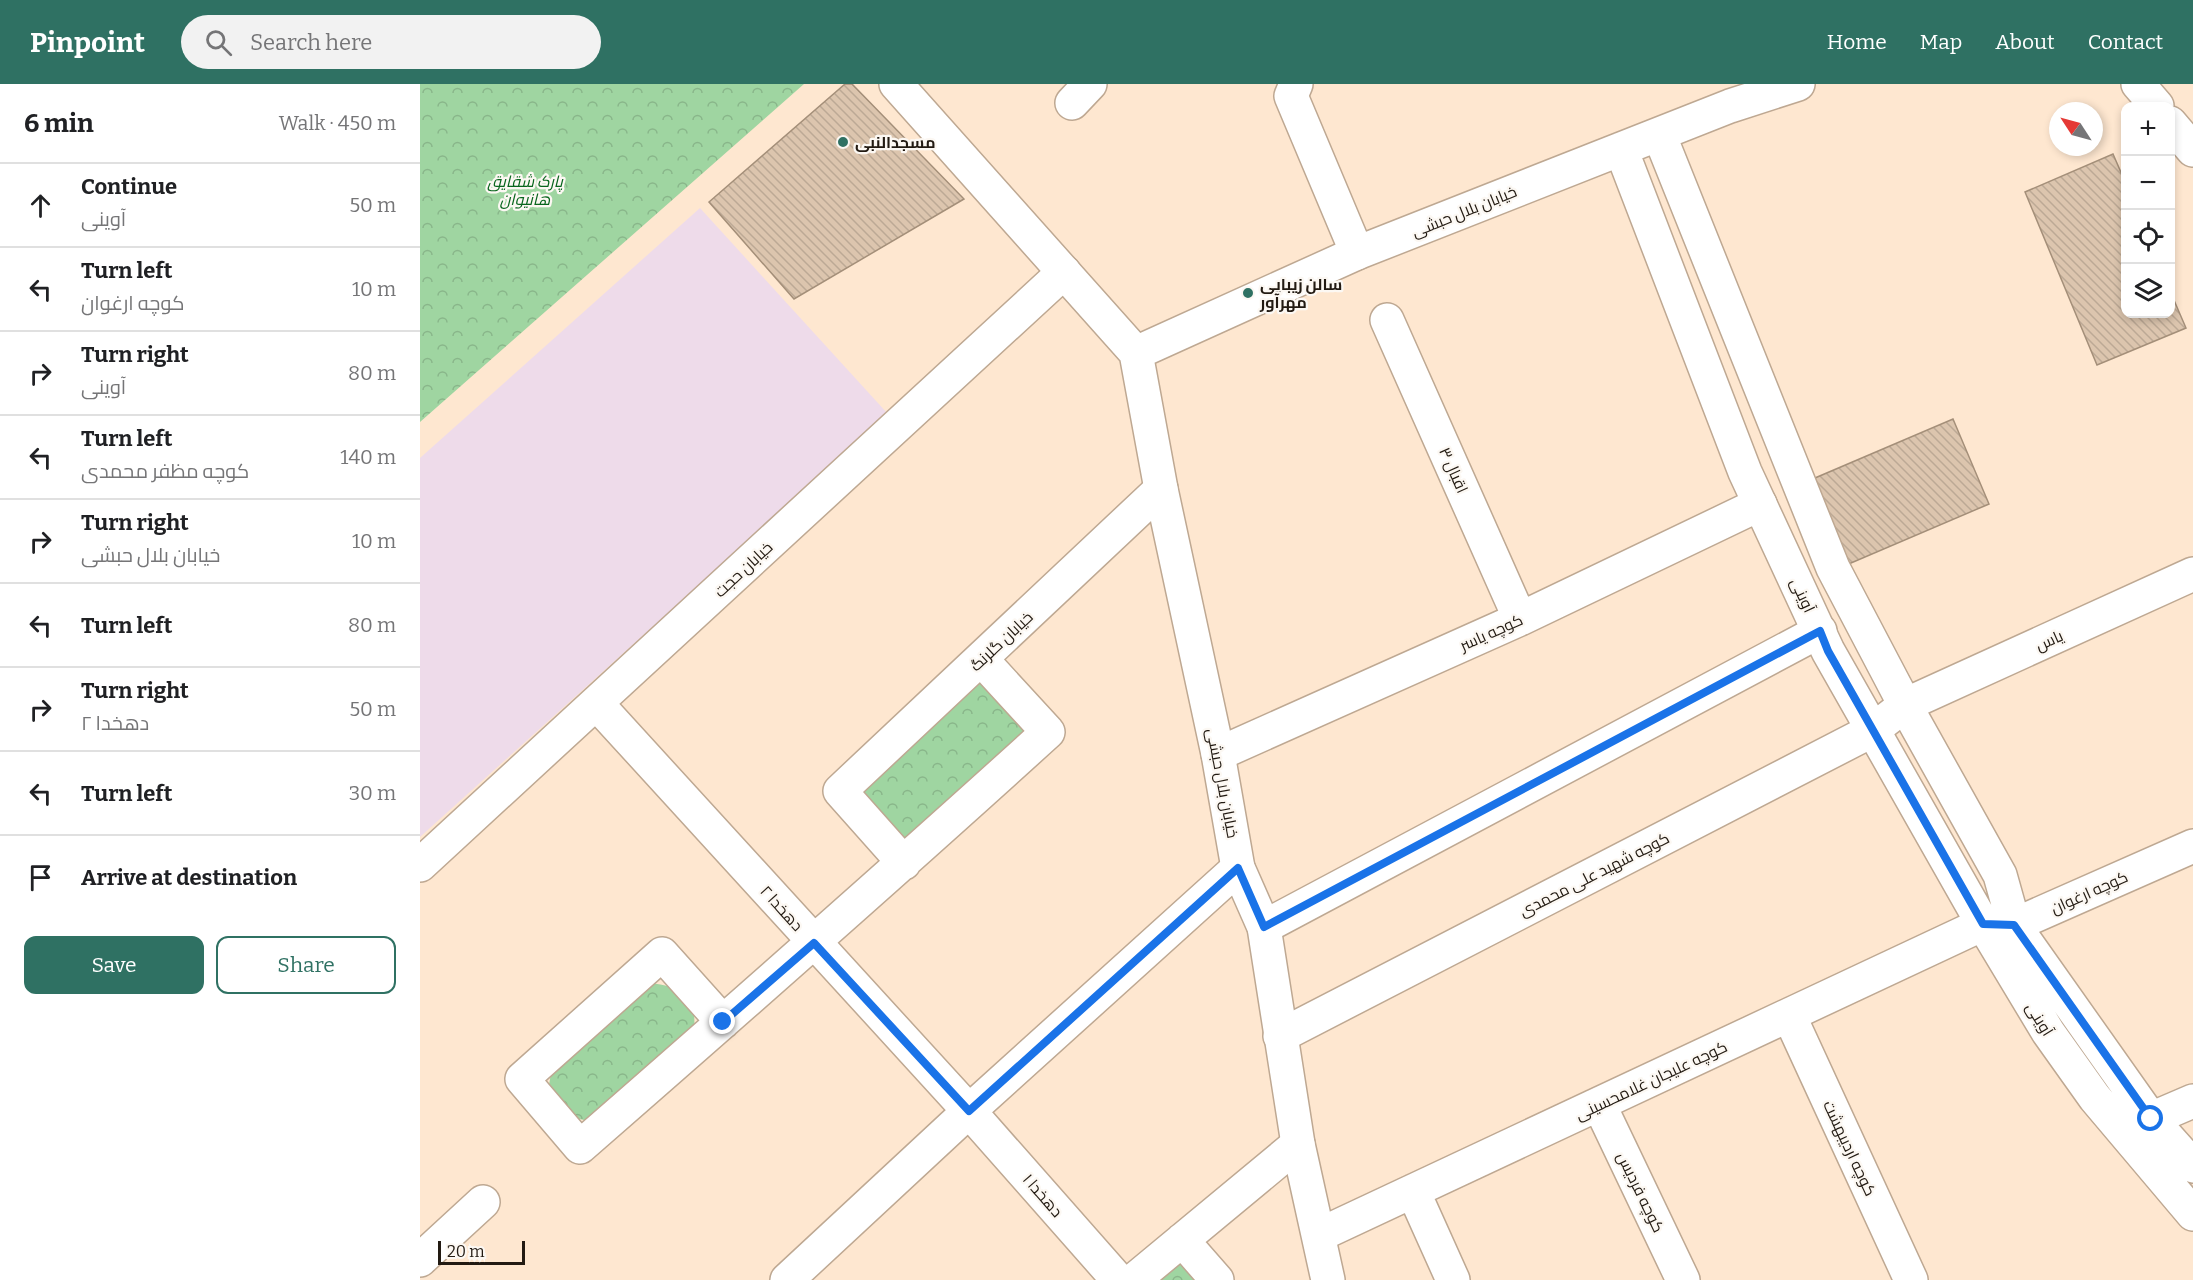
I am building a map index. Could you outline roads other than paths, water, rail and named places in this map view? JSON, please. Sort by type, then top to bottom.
[{"type":"street","points":[[896,84],[1136,353]]},
{"type":"street","points":[[1296,84],[1292,96],[1357,253]]},
{"type":"street","points":[[2138,84],[2154,102]]},
{"type":"street","name":"خیابان بلال حبشی","points":[[1329,1280],[1298,1144],[1264,927],[1238,868],[1218,754],[1161,489],[1136,353],[1357,253],[1730,106],[1788,86]]},
{"type":"street","name":"آوینی","points":[[1659,134],[1833,568],[1905,705],[2000,875],[1999,924],[2048,1032],[2116,1123],[2193,1214]]},
{"type":"street","name":"آوینی","points":[[1621,149],[1745,472],[1828,651],[1873,730],[1999,924],[2151,1119],[2193,1166]]},
{"type":"street","name":"خیابان حجت","points":[[420,865],[597,705],[1064,272]]},
{"type":"street","name":"اقبال ۳","points":[[1387,320],[1520,619]]},
{"type":"street","name":"خیابان گلرنگ","points":[[904,863],[840,791],[982,660],[1161,489]]},
{"type":"street","name":"کوچه یاسر","points":[[1218,754],[1520,619],[1760,504]]},
{"type":"street","name":"یاس","points":[[1905,705],[2193,574]]},
{"type":"street","points":[[1264,927],[1820,631]]},
{"type":"street","points":[[723,1022],[662,954],[522,1079],[580,1147],[814,943],[1048,732],[982,660]]},
{"type":"street","name":"دهخدا ۲","points":[[597,705],[969,1111]]},
{"type":"street","name":"کوچه شهید علی محمدی","points":[[1280,1036],[1873,730],[1905,705]]},
{"type":"street","name":"کوچه ارغوان","points":[[1999,924],[2193,846]]},
{"type":"street","points":[[787,1280],[969,1111],[1238,868]]},
{"type":"street","name":"کوچه علیجان غلامحسینی","points":[[1319,1235],[1789,1015],[1999,924]]},
{"type":"street","name":"کوچه اردیبهشت","points":[[1789,1015],[1911,1280]]},
{"type":"street","points":[[2116,1123],[2151,1119],[2193,1101]]},
{"type":"street","name":"کوچه فردیس","points":[[1599,1104],[1683,1280]]},
{"type":"street","name":"دهخدا ۱","points":[[969,1111],[1118,1280]]},
{"type":"street","points":[[1134,1280],[1298,1144]]},
{"type":"street","points":[[1413,1191],[1453,1280]]},
{"type":"street","points":[[420,1260],[483,1202]]},
{"type":"street","points":[[1182,1240],[1217,1280]]},
{"type":"street","points":[[420,1274],[426,1280]]},
{"type":"place","name":"مسجدالنبی","points":[[843,142]]},
{"type":"place","name":"سالن زیبایی مهرآور","points":[[1248,293]]},
{"type":"park label","name":"پارک شقایق هانیوان","points":[[525,190]]}]
